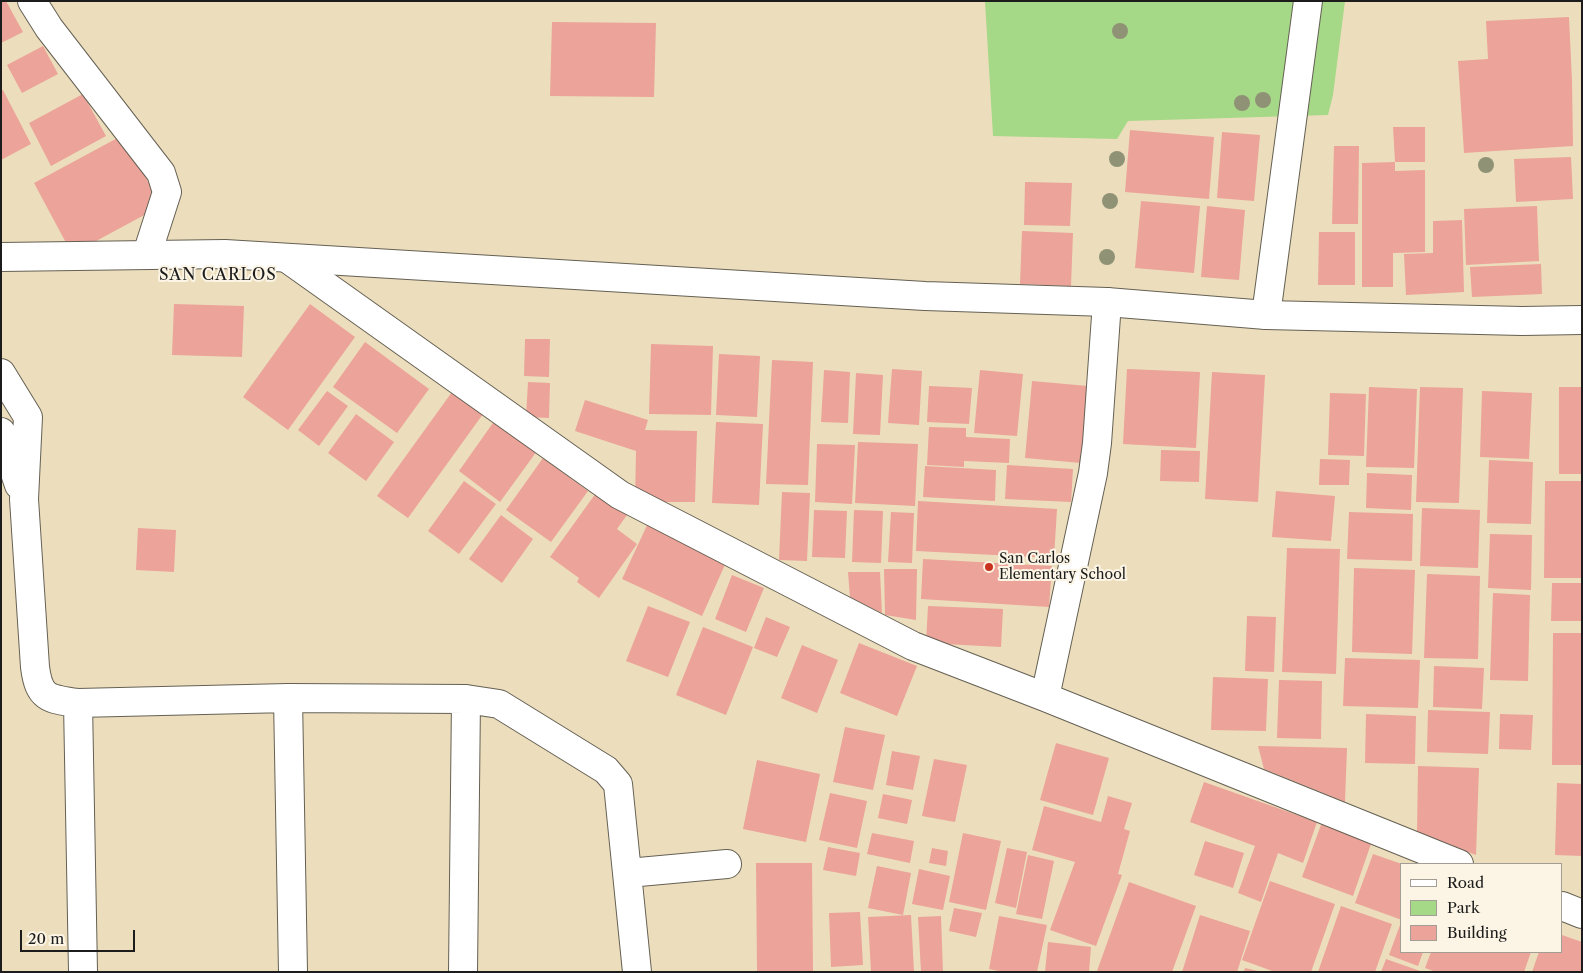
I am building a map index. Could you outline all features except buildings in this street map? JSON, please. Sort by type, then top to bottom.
[{"type":"street","points":[[32,1],[49,28],[161,173],[167,192],[147,254]]},
{"type":"street","points":[[1266,315],[1308,1]]},
{"type":"street","points":[[1,257],[225,254],[925,296],[1107,302],[1266,315],[1522,321],[1582,320]]},
{"type":"street","points":[[288,259],[620,495],[913,646],[1045,697],[1457,863]]},
{"type":"street","points":[[1045,697],[1098,443],[1107,302]]},
{"type":"street","points":[[1,373],[28,417],[24,499],[37,681],[40,690],[45,695],[63,701],[78,703],[288,698],[466,699],[499,704],[606,770],[618,784],[638,972]]},
{"type":"street","points":[[1,432],[24,499]]},
{"type":"street","points":[[288,698],[293,972]]},
{"type":"street","points":[[463,972],[466,699]]},
{"type":"street","points":[[78,703],[83,972]]},
{"type":"street","points":[[628,873],[727,864]]},
{"type":"street","points":[[1563,906],[1582,914]]},
{"type":"green space","points":[[985,1],[1345,1],[1333,95],[1328,115],[1128,121],[1117,139],[993,136]]},
{"type":"place","name":"San Carlos Elementary School","points":[[989,567]]},
{"type":"district","name":"SAN CARLOS","points":[[218,275]]}]
